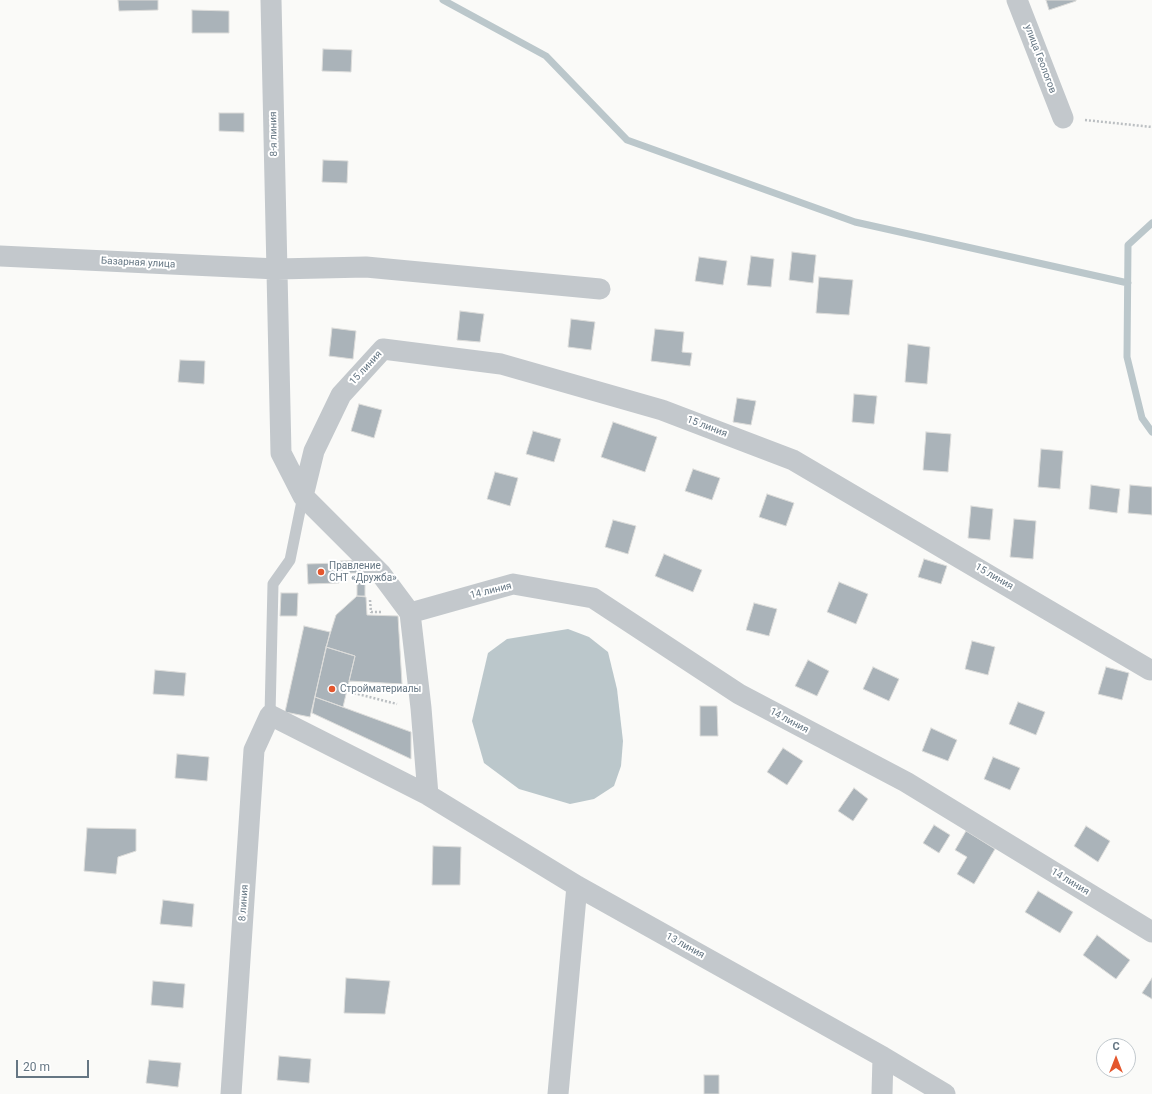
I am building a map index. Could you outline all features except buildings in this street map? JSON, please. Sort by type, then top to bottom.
[{"type":"street","name":"8-я линия","points":[[271,0],[281,453],[290,475],[303,496],[381,574],[410,613]]},
{"type":"street","name":"улица Геологов","points":[[1017,0],[1062,118]]},
{"type":"street","name":"Базарная улица","points":[[0,256],[276,269],[366,266],[600,289]]},
{"type":"street","name":"15 линия","points":[[303,496],[314,451],[341,395],[382,349],[501,364],[662,410],[793,460],[1150,670]]},
{"type":"street","name":"14 линия","points":[[410,613],[513,584],[593,598],[739,694],[906,782],[1152,932]]},
{"type":"street","points":[[410,613],[421,708],[428,794]]},
{"type":"street","name":"13 линия","points":[[270,714],[428,794],[577,886],[883,1057],[945,1094]]},
{"type":"street","name":"8 линия","points":[[231,1094],[254,750],[270,714]]},
{"type":"street","points":[[558,1094],[577,886]]},
{"type":"street","points":[[882,1094],[883,1057]]},
{"type":"lane","points":[[270,714],[273,584],[290,560],[303,496]]},
{"type":"path","points":[[1062,118],[1152,127]]},
{"type":"path","points":[[354,693],[406,706],[421,708]]},
{"type":"shaded area","points":[[568,629],[589,637],[608,652],[617,689],[623,741],[621,766],[614,786],[594,799],[570,804],[519,789],[484,763],[472,721],[488,653],[507,639]]},
{"type":"waterway","points":[[443,0],[546,56],[627,140],[855,222],[1128,283]]},
{"type":"waterway","points":[[1152,223],[1128,245],[1127,357],[1142,418],[1152,432]]},
{"type":"place","name":"Правление СНТ «Дружба»","points":[[321,572]]},
{"type":"place","name":"Стройматериалы","points":[[332,689]]}]
